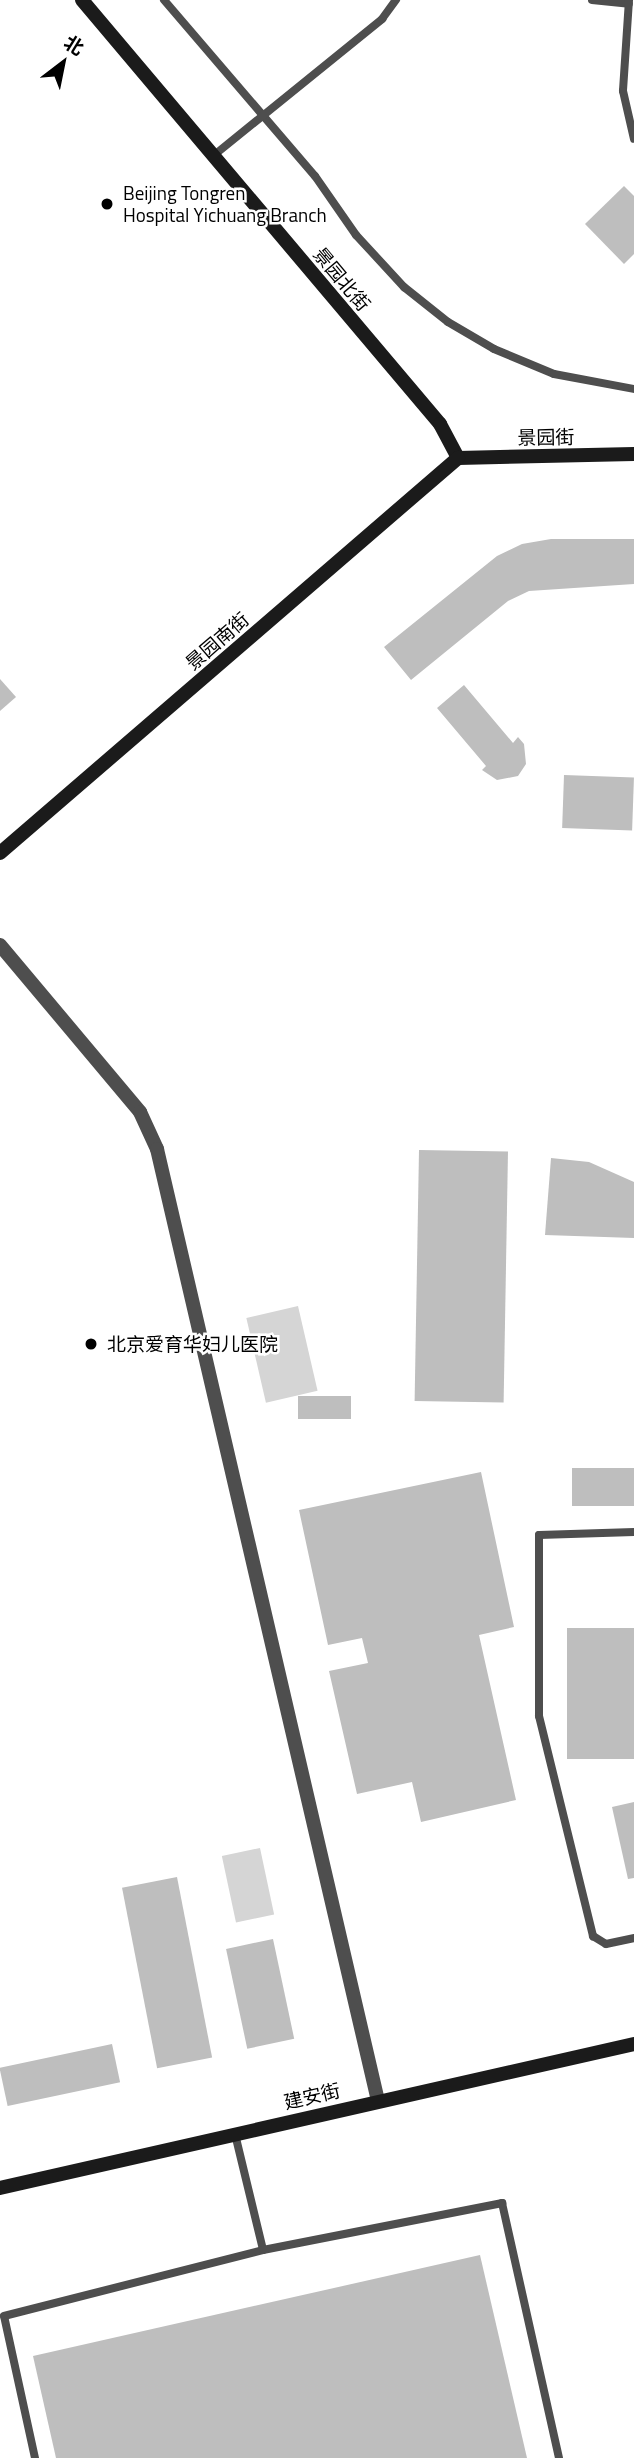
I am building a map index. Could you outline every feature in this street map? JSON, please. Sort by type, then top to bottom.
[{"type":"street","name":"景园北街","points":[[82,0],[440,424],[458,458]]},
{"type":"street","name":"景园街","points":[[458,458],[634,454]]},
{"type":"street","name":"景园南街","points":[[0,853],[458,458]]},
{"type":"street","points":[[0,946],[140,1112],[158,1149],[378,2101]]},
{"type":"street","name":"建安街","points":[[0,2188],[634,2044]]},
{"type":"lane","points":[[164,0],[314,176],[356,236],[404,287],[448,323],[494,349],[554,374],[634,389]]},
{"type":"lane","points":[[213,156],[382,19],[396,0]]},
{"type":"lane","points":[[592,0],[629,2],[623,91],[634,139]]},
{"type":"lane","points":[[634,1532],[539,1535],[539,1716],[593,1936],[606,1944],[634,1938]]},
{"type":"lane","points":[[235,2134],[262,2250]]},
{"type":"lane","points":[[35,2458],[4,2316],[262,2250],[502,2203],[559,2458]]},
{"type":"shaded area","points":[[298,1306],[318,1391],[266,1403],[246,1318]]},
{"type":"shaded area","points":[[260,1848],[274,1915],[236,1923],[222,1856]]},
{"type":"building","points":[[624,186],[634,196],[634,254],[624,264],[585,224]]},
{"type":"building","points":[[551,539],[634,539],[634,584],[529,591],[508,601],[411,680],[384,647],[497,556],[522,544]]},
{"type":"building","points":[[0,679],[16,697],[0,711]]},
{"type":"building","points":[[464,685],[513,743],[518,737],[524,744],[526,764],[518,776],[497,780],[482,770],[486,766],[437,708]]},
{"type":"building","points":[[564,775],[634,777],[632,830],[562,828]]},
{"type":"building","points":[[419,1150],[508,1152],[504,1403],[415,1401]]},
{"type":"building","points":[[551,1158],[589,1162],[634,1182],[634,1238],[545,1235]]},
{"type":"building","points":[[298,1396],[351,1396],[351,1419],[298,1419]]},
{"type":"building","points":[[572,1468],[634,1468],[634,1506],[572,1506]]},
{"type":"building","points":[[481,1472],[514,1627],[479,1635],[516,1800],[421,1822],[412,1782],[357,1794],[329,1671],[368,1663],[362,1638],[328,1645],[299,1510]]},
{"type":"building","points":[[567,1628],[634,1628],[634,1759],[567,1759]]},
{"type":"building","points":[[634,1802],[634,1878],[628,1879],[612,1807]]},
{"type":"building","points":[[177,1877],[212,2058],[157,2068],[122,1888]]},
{"type":"building","points":[[273,1939],[294,2039],[247,2049],[226,1949]]},
{"type":"building","points":[[112,2044],[120,2082],[8,2106],[0,2068]]},
{"type":"building","points":[[480,2255],[527,2458],[56,2458],[33,2356]]},
{"type":"place","name":"Beijing Tongren Hospital Yichuang Branch","points":[[107,204]]},
{"type":"place","name":"北京爱育华妇儿医院","points":[[91,1344]]}]
